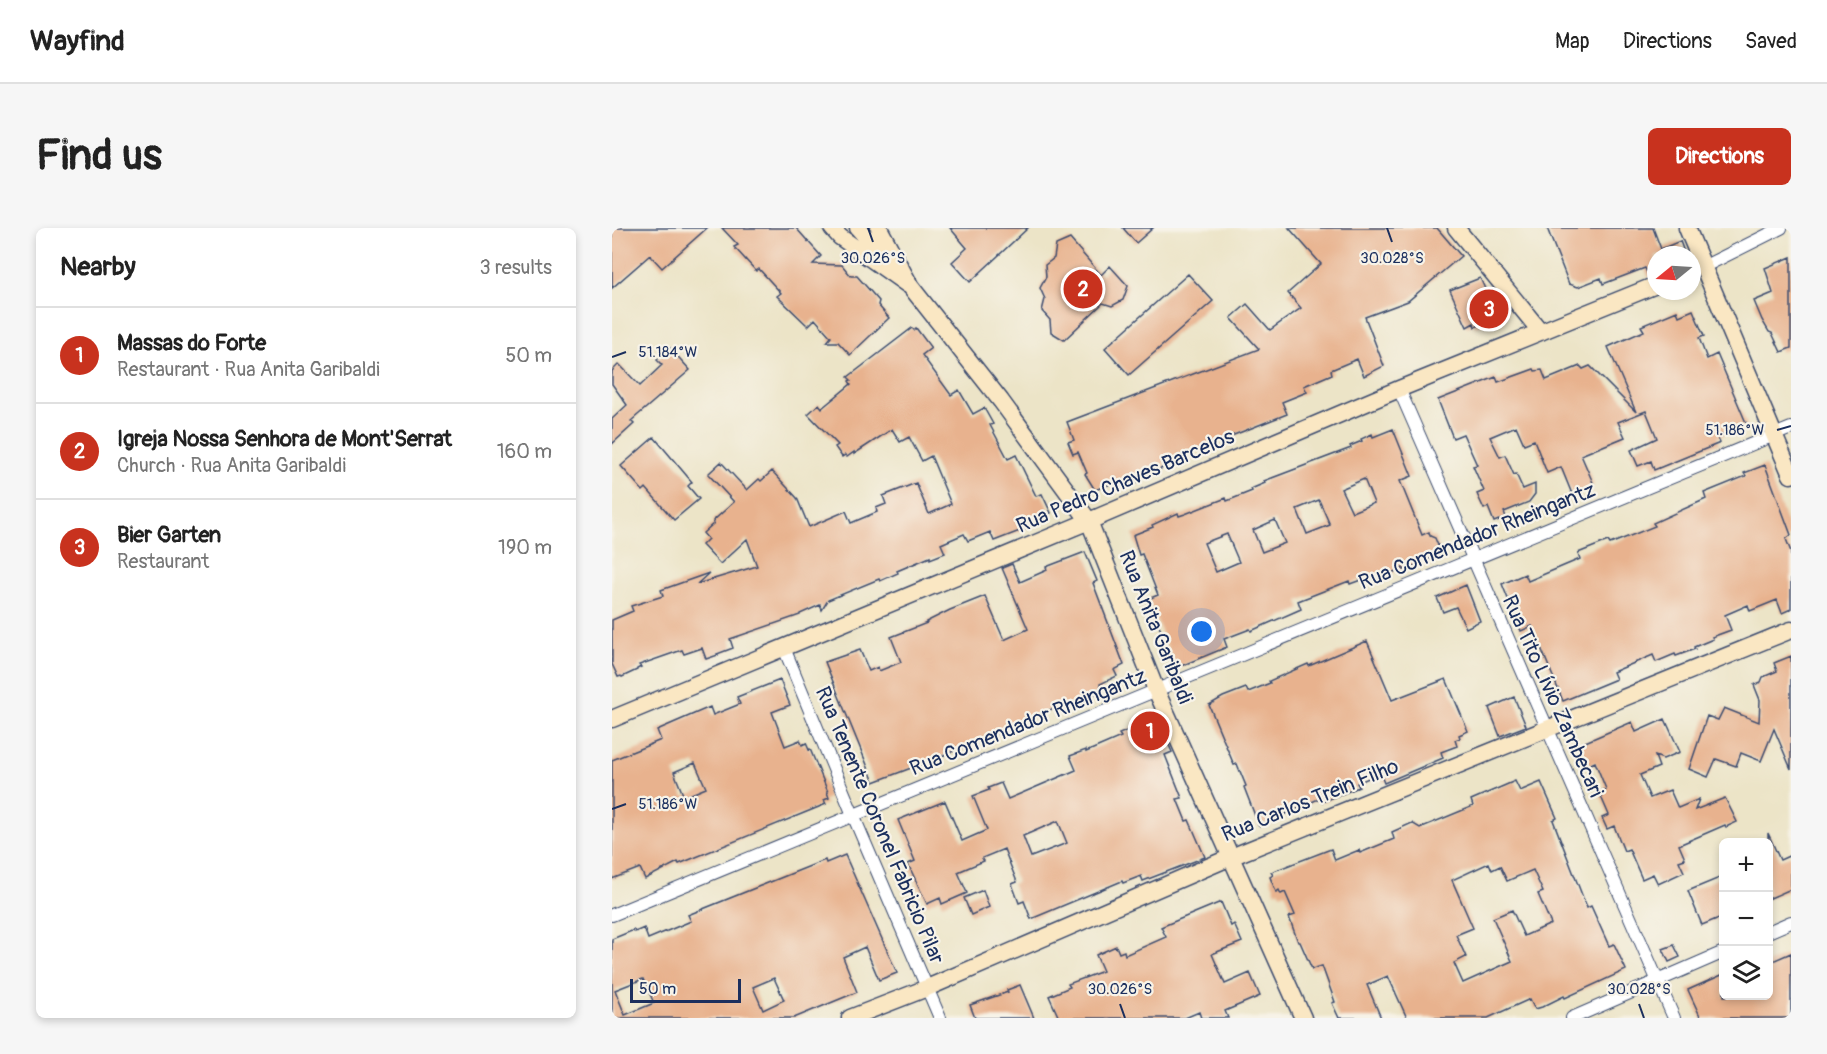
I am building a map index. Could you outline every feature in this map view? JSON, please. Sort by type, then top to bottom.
[{"type":"street","name":"Rua Anita Garibaldi","points":[[832,228],[840,237],[911,287]]},
{"type":"street","points":[[858,228],[911,287]]},
{"type":"street","name":"Rua Anita Garibaldi","points":[[879,228],[911,287],[1001,401],[1089,521],[1156,690],[1303,1018]]},
{"type":"street","points":[[1456,228],[1541,332]]},
{"type":"street","points":[[1687,228],[1692,246]]},
{"type":"street","points":[[1701,267],[1781,228]]},
{"type":"street","points":[[1701,274],[1775,434],[1791,475]]},
{"type":"street","name":"Rua Pedro Chaves Barcelos","points":[[612,719],[1089,521],[1399,389],[1647,289]]},
{"type":"street","name":"Rua Tito Lívio Zambecari","points":[[1399,389],[1674,1018]]},
{"type":"street","name":"Rua Comendador Rheingantz","points":[[612,915],[1791,428]]},
{"type":"street","name":"Rua Carlos Trein Filho","points":[[850,1018],[927,988],[1231,857],[1791,630]]},
{"type":"street","name":"Rua Tenente Coronel Fabricio Pilar","points":[[784,648],[940,1018]]},
{"type":"street","points":[[1773,930],[1791,922]]},
{"type":"street","points":[[1572,1018],[1719,954]]},
{"type":"building","points":[[612,228],[707,228],[662,268],[650,255],[612,288]]},
{"type":"building","points":[[722,228],[796,228],[821,256],[813,264],[842,265],[851,276],[857,276],[879,301],[878,305],[889,318],[850,355],[838,342],[827,342],[831,337],[815,319],[808,326],[777,296],[781,293],[734,247],[738,245]]},
{"type":"building","points":[[950,228],[1028,228],[970,282],[952,262],[967,248]]},
{"type":"building","points":[[1123,228],[1153,228],[1136,243]]},
{"type":"building","points":[[1289,228],[1437,228],[1461,256],[1408,301],[1365,317],[1384,366],[1364,376],[1357,359],[1331,370],[1332,374],[1304,386],[1307,392],[1282,402],[1287,414],[1163,463],[1165,467],[1136,479],[1137,482],[1121,489],[1118,481],[1095,490],[1085,474],[1087,473],[1078,452],[1073,454],[1068,442],[1074,440],[1067,422],[1259,349],[1231,318],[1247,304],[1270,330],[1301,308],[1288,293],[1321,264]]},
{"type":"building","points":[[1547,228],[1653,228],[1660,246],[1647,246],[1647,272],[1645,268],[1603,284],[1601,278],[1578,287],[1569,284]]},
{"type":"building","points":[[1070,239],[1101,275],[1110,266],[1128,286],[1123,300],[1112,306],[1103,303],[1064,340],[1051,332],[1050,320],[1042,311],[1045,299],[1040,288],[1046,277],[1045,265],[1054,258],[1056,245]]},
{"type":"building","points":[[1680,241],[1682,246],[1668,246]]},
{"type":"building","points":[[1791,257],[1791,348],[1781,352],[1772,333],[1762,320],[1754,301],[1773,293],[1765,268]]},
{"type":"building","points":[[1188,274],[1213,301],[1129,375],[1105,348]]},
{"type":"building","points":[[1480,278],[1498,317],[1475,327],[1474,323],[1467,327],[1450,290]]},
{"type":"building","points":[[1693,310],[1704,336],[1699,338],[1707,359],[1717,354],[1747,425],[1717,437],[1720,443],[1654,470],[1651,461],[1638,466],[1631,450],[1657,438],[1646,411],[1618,422],[1625,437],[1581,455],[1594,485],[1572,494],[1561,467],[1547,473],[1534,440],[1524,444],[1516,426],[1490,437],[1500,457],[1505,455],[1523,489],[1535,484],[1535,494],[1529,502],[1504,512],[1506,517],[1494,522],[1488,507],[1484,509],[1477,494],[1484,491],[1473,466],[1477,465],[1463,434],[1453,438],[1438,400],[1496,377],[1498,382],[1534,369],[1535,371],[1542,370],[1546,380],[1580,366],[1583,369],[1590,366],[1636,412],[1608,347],[1644,331],[1641,326],[1677,311],[1679,316]]},
{"type":"building","points":[[912,328],[914,330],[916,328],[931,348],[922,355],[951,395],[959,390],[973,414],[984,408],[993,424],[990,425],[1008,459],[1016,455],[1036,496],[1042,494],[1051,513],[1024,525],[1025,529],[994,541],[990,532],[968,541],[964,534],[941,544],[945,553],[930,559],[930,557],[880,581],[879,579],[828,600],[822,610],[820,605],[800,615],[730,639],[733,648],[718,655],[706,659],[702,648],[684,654],[682,650],[639,665],[641,667],[637,670],[618,677],[612,664],[612,620],[633,611],[631,606],[663,596],[661,590],[709,573],[697,584],[757,566],[747,539],[720,564],[702,545],[708,539],[703,533],[734,502],[708,474],[721,462],[747,490],[772,471],[797,498],[809,527],[846,511],[851,523],[877,512],[876,508],[886,504],[883,496],[916,483],[929,514],[951,504],[931,456],[922,461],[909,437],[900,442],[892,429],[854,454],[854,452],[847,457],[845,455],[842,457],[835,447],[838,445],[808,414],[819,404],[822,408],[851,384],[848,377]]},
{"type":"building","points":[[670,348],[690,370],[631,421],[634,424],[612,444],[612,419],[627,405],[612,384],[612,371],[619,364],[640,386],[662,365],[657,360]]},
{"type":"building","points":[[1393,429],[1412,476],[1400,481],[1422,535],[1429,532],[1430,536],[1435,538],[1441,553],[1404,570],[1403,568],[1387,575],[1377,574],[1350,584],[1349,581],[1298,601],[1301,609],[1251,631],[1250,629],[1224,639],[1227,647],[1176,668],[1148,599],[1158,595],[1142,554],[1139,555],[1133,535],[1178,513],[1179,516],[1226,498],[1227,501],[1252,491],[1251,489],[1265,483],[1264,481],[1351,448],[1350,446],[1372,434],[1373,437]],"holes":[[[1364,479],[1374,503],[1352,512],[1341,489]],[[1319,500],[1330,525],[1307,534],[1297,509]],[[1275,520],[1285,543],[1262,552],[1253,530]],[[1227,534],[1239,562],[1216,572],[1204,543]]]},
{"type":"building","points":[[654,437],[692,482],[688,486],[699,499],[674,520],[646,488],[643,491],[621,466]]},
{"type":"building","points":[[1765,465],[1791,535],[1786,539],[1791,552],[1791,609],[1782,613],[1777,600],[1750,611],[1748,605],[1725,615],[1731,630],[1712,637],[1713,639],[1694,647],[1695,649],[1656,662],[1653,655],[1613,672],[1616,679],[1563,701],[1532,626],[1521,631],[1502,584],[1525,574],[1528,581],[1580,559],[1578,553],[1608,541],[1610,544],[1655,526],[1653,523],[1706,499],[1704,493],[1746,476],[1744,473]]},
{"type":"building","points":[[1085,552],[1097,581],[1093,583],[1124,665],[1114,670],[1117,676],[1100,684],[1103,690],[1082,700],[1060,709],[1059,706],[935,759],[874,782],[825,662],[860,650],[869,671],[878,667],[879,671],[901,662],[891,637],[985,596],[1004,640],[1028,629],[1002,568],[1012,564],[1020,582],[1047,570],[1046,567]]},
{"type":"building","points":[[1466,585],[1480,621],[1466,628],[1456,607],[1443,612],[1437,598]]},
{"type":"building","points":[[1367,641],[1392,700],[1446,679],[1468,731],[1459,735],[1460,738],[1455,740],[1457,746],[1441,752],[1443,758],[1384,783],[1380,773],[1357,783],[1359,787],[1322,802],[1316,800],[1259,826],[1237,764],[1234,765],[1209,705],[1246,688],[1248,692],[1308,664],[1309,666]]},
{"type":"building","points":[[1791,656],[1791,769],[1774,729],[1761,761],[1741,753],[1736,766],[1716,759],[1708,777],[1689,769],[1707,716],[1718,720],[1724,708],[1759,722],[1760,700],[1754,685],[1761,682],[1763,677],[1777,671],[1774,663]]},
{"type":"building","points":[[780,680],[790,705],[772,712],[785,746],[800,740],[802,745],[806,743],[810,749],[828,792],[829,798],[824,800],[826,804],[679,864],[678,862],[645,879],[640,868],[612,879],[612,760],[661,740],[657,730],[710,707],[713,715],[740,704],[737,697]],"holes":[[[695,763],[706,788],[684,797],[674,772]]]},
{"type":"building","points":[[1514,697],[1526,726],[1500,736],[1489,708]]},
{"type":"building","points":[[1155,719],[1164,742],[1167,741],[1172,752],[1165,755],[1182,798],[1177,799],[1205,857],[1143,881],[1141,876],[1123,883],[1122,881],[1031,919],[1024,901],[1019,903],[1012,884],[1017,882],[1004,849],[958,872],[967,893],[942,904],[940,898],[927,904],[908,864],[915,861],[898,820],[945,801],[962,841],[987,830],[973,796],[1001,783],[1008,799],[1076,770],[1070,756],[1086,750],[1086,752],[1121,737],[1119,734]],"holes":[[[1058,821],[1067,843],[1031,857],[1023,836]]]},
{"type":"building","points":[[1665,719],[1680,752],[1663,759],[1655,756],[1659,767],[1640,775],[1650,798],[1670,790],[1678,808],[1699,799],[1695,810],[1725,798],[1737,822],[1679,845],[1685,859],[1679,861],[1684,872],[1658,884],[1653,874],[1642,879],[1629,849],[1624,851],[1614,826],[1607,829],[1602,818],[1609,815],[1599,792],[1606,789],[1595,762],[1584,767],[1576,746],[1632,722],[1636,732]]},
{"type":"building","points":[[1515,781],[1520,791],[1541,782],[1557,818],[1553,820],[1587,908],[1591,906],[1609,946],[1614,944],[1626,970],[1542,1007],[1535,1009],[1530,999],[1488,1018],[1407,1018],[1388,976],[1367,985],[1381,1018],[1339,1018],[1332,1003],[1335,1002],[1322,966],[1312,969],[1298,942],[1289,917],[1295,915],[1285,892],[1281,894],[1279,890],[1276,892],[1270,877],[1273,875],[1271,872],[1331,849],[1335,860],[1359,850],[1360,853],[1394,839],[1392,832],[1412,823],[1420,828],[1473,806],[1471,800]],"holes":[[[1489,863],[1492,870],[1500,866],[1507,881],[1533,870],[1543,892],[1538,894],[1551,924],[1524,936],[1512,910],[1493,918],[1512,961],[1463,983],[1454,963],[1466,957],[1456,935],[1473,928],[1452,880]]]},
{"type":"building","points":[[1773,844],[1780,860],[1791,855],[1791,889],[1773,897]]},
{"type":"building","points":[[845,855],[897,973],[879,980],[865,947],[843,957],[857,992],[794,1018],[612,1018],[612,939],[644,928],[648,939],[691,921],[688,915],[825,860],[826,863]],"holes":[[[774,978],[784,1000],[763,1010],[753,987]],[[643,979],[654,1003],[625,1015],[615,990]]]},
{"type":"building","points":[[1719,878],[1719,918],[1702,925],[1688,891]]},
{"type":"building","points":[[983,890],[989,907],[971,915],[964,898]]},
{"type":"building","points":[[1221,902],[1231,926],[1234,924],[1242,942],[1212,954],[1225,984],[1250,973],[1260,996],[1225,1011],[1228,1018],[1201,1018],[1199,1012],[1185,1018],[1059,1018],[1049,996],[1070,987],[1068,984],[1103,971],[1096,955],[1116,946],[1119,953],[1124,951],[1125,955],[1166,937],[1161,927]]},
{"type":"building","points":[[1674,945],[1680,957],[1669,962],[1663,949]]},
{"type":"building","points":[[1791,953],[1791,1018],[1701,1018],[1688,990],[1719,976],[1719,1000],[1773,1000],[1773,961]]},
{"type":"building","points":[[1020,985],[1034,1018],[975,1018],[970,1005],[1008,992],[1007,990]]},
{"type":"place","name":"Igreja Nossa Senhora de Mont'Serrat","points":[[1083,289]]},
{"type":"place","name":"Bier Garten","points":[[1489,309]]},
{"type":"place","name":"Massas do Forte","points":[[1150,731]]}]
